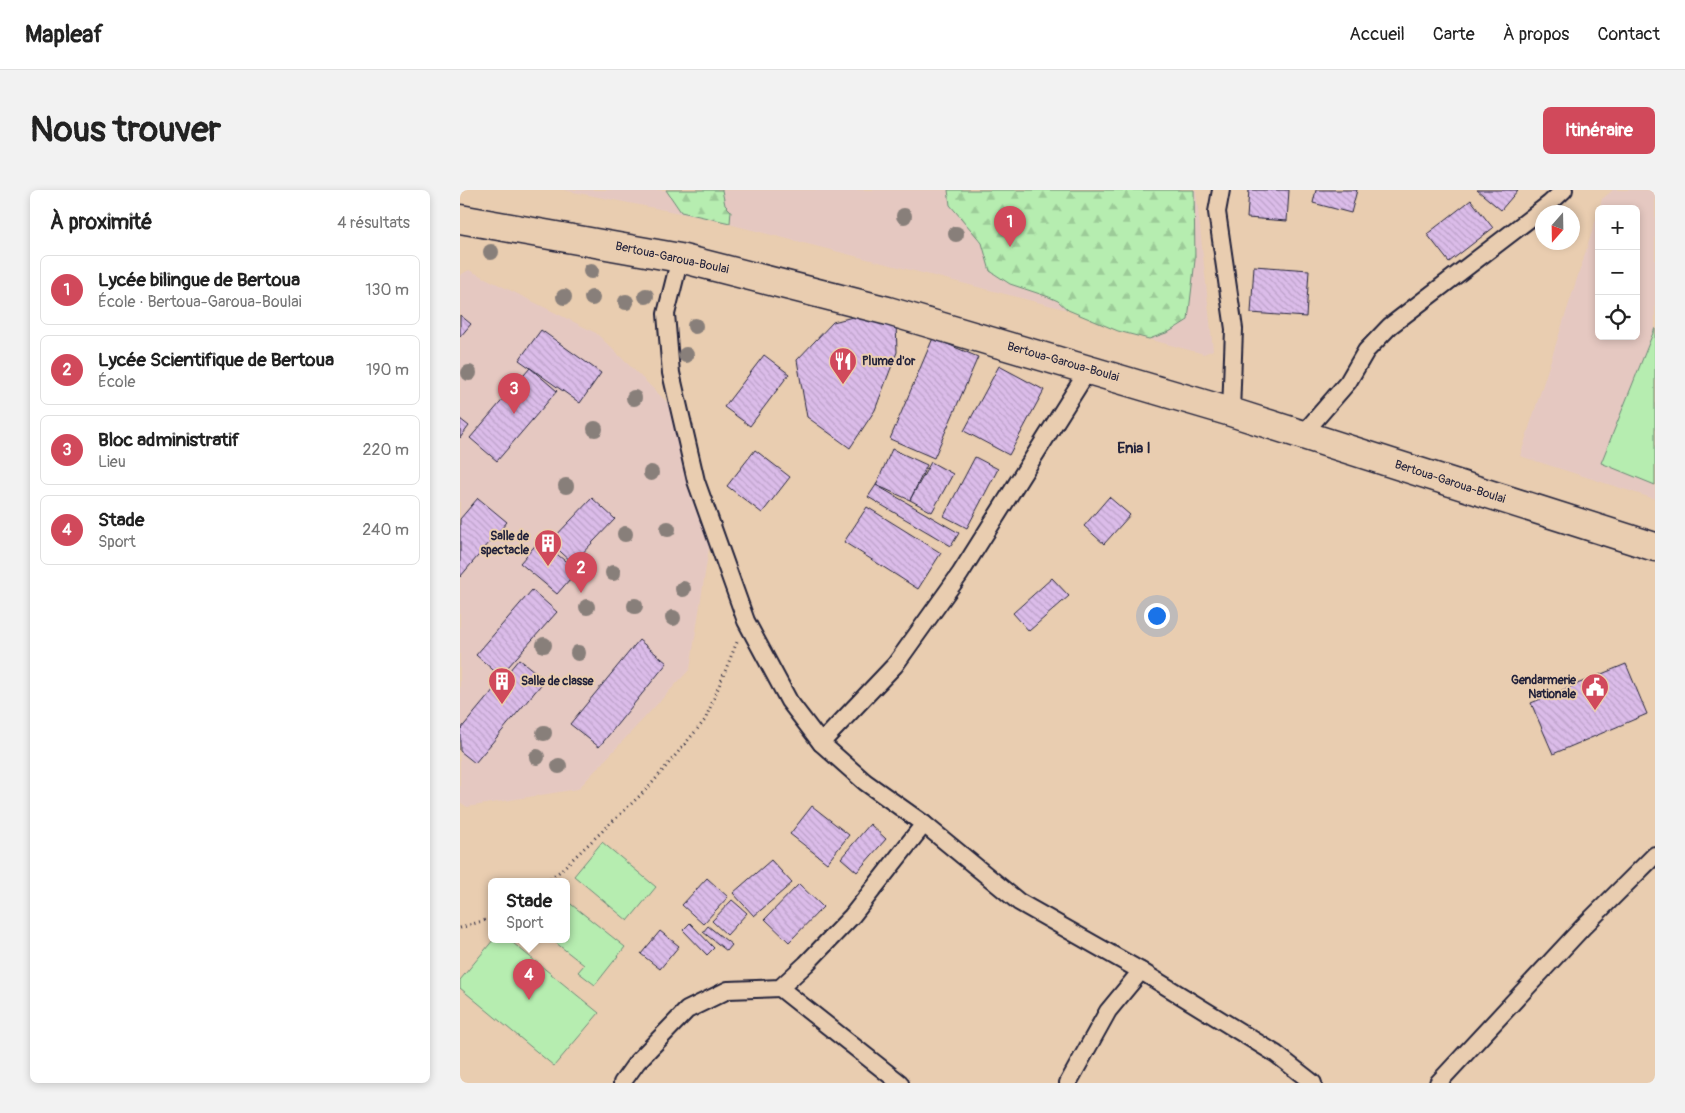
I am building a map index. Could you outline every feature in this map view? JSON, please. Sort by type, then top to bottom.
[{"type":"highway","name":"Bertoua-Garoua-Boulai","points":[[460,219],[680,258],[888,311],[1231,412],[1655,548]]},
{"type":"street","points":[[1221,190],[1217,212],[1234,329],[1231,412]]},
{"type":"street","points":[[1302,435],[1348,382],[1366,351],[1390,326],[1549,204],[1564,190]]},
{"type":"street","points":[[680,258],[666,314],[671,373],[696,481],[746,621],[788,701],[821,743],[865,782],[924,824],[1019,902],[1141,971],[1276,1054],[1313,1083]]},
{"type":"street","points":[[821,743],[895,664],[960,574],[1089,369]]},
{"type":"street","points":[[622,1083],[637,1062],[687,1010],[728,990],[780,988],[852,916],[924,824]]},
{"type":"street","points":[[1438,1083],[1583,927],[1655,855]]},
{"type":"street","points":[[1068,1083],[1108,1011],[1141,971]]},
{"type":"street","points":[[780,988],[900,1083]]},
{"type":"path","points":[[550,878],[648,788],[706,720],[746,621]]},
{"type":"path","points":[[460,928],[488,919]]},
{"type":"shaded area","points":[[563,190],[1196,190],[1213,350],[1204,354],[1118,331],[1068,310],[705,218]]},
{"type":"shaded area","points":[[1613,190],[1655,190],[1655,499],[1520,456],[1595,222],[1595,340],[1640,340],[1640,205],[1600,205],[1602,199]]},
{"type":"shaded area","points":[[469,270],[596,333],[668,403],[714,516],[690,669],[578,789],[467,807],[460,802],[460,275]]},
{"type":"green space","points":[[666,190],[722,190],[725,205],[731,211],[730,223],[681,212]]},
{"type":"green space","points":[[948,190],[1194,190],[1195,260],[1188,320],[1169,332],[1149,339],[1118,331],[1068,310],[1058,301],[1049,297],[1010,284],[990,271],[982,243],[950,205]]},
{"type":"green space","points":[[1655,328],[1655,485],[1601,463]]},
{"type":"green space","points":[[602,842],[656,887],[628,921],[574,876]]},
{"type":"green space","points":[[570,903],[625,947],[595,985],[578,972],[584,965],[556,943],[570,943]]},
{"type":"green space","points":[[491,943],[513,943],[599,1013],[554,1066],[460,988],[460,980]]},
{"type":"building","points":[[1249,190],[1289,190],[1287,221],[1247,218]]},
{"type":"building","points":[[1316,190],[1357,190],[1351,213],[1313,203]]},
{"type":"building","points":[[1477,190],[1518,190],[1501,210]]},
{"type":"building","points":[[1471,200],[1493,228],[1449,262],[1427,234]]},
{"type":"building","points":[[1254,266],[1309,270],[1306,317],[1251,313]]},
{"type":"building","points":[[460,315],[471,324],[460,337]]},
{"type":"building","name":"Plume d'or","points":[[857,316],[896,323],[897,352],[875,410],[850,448],[807,417],[797,360],[833,322]]},
{"type":"building","points":[[541,330],[601,373],[580,403],[519,360]]},
{"type":"building","points":[[933,338],[978,357],[934,458],[890,439]]},
{"type":"building","points":[[764,355],[789,374],[750,426],[724,407]]},
{"type":"building","points":[[999,366],[1044,390],[1009,455],[964,431]]},
{"type":"building","points":[[530,368],[557,391],[497,461],[470,438]]},
{"type":"building","points":[[460,419],[469,426],[460,438]]},
{"type":"building","points":[[892,449],[927,465],[910,500],[876,485]]},
{"type":"building","points":[[755,450],[790,477],[762,513],[727,486]]},
{"type":"building","points":[[975,457],[998,469],[967,528],[944,516]]},
{"type":"building","points":[[931,462],[953,474],[932,512],[910,500]]},
{"type":"building","points":[[876,485],[959,533],[951,546],[868,497]]},
{"type":"building","points":[[1109,497],[1130,515],[1104,544],[1084,526]]},
{"type":"building","points":[[478,498],[507,522],[460,577],[460,519]]},
{"type":"building","points":[[592,498],[615,519],[573,563],[550,542]]},
{"type":"building","points":[[867,507],[941,553],[918,589],[844,542]]},
{"type":"building","name":"Salle de spectacle","points":[[540,540],[577,571],[557,594],[520,563]]},
{"type":"building","points":[[1052,578],[1069,596],[1029,631],[1013,613]]},
{"type":"building","name":"Salle de classe","points":[[532,590],[557,612],[500,676],[476,655]]},
{"type":"building","points":[[639,640],[667,663],[599,747],[570,724]]},
{"type":"building","name":"Salle de classe","points":[[519,659],[545,680],[475,763],[460,751],[460,730]]},
{"type":"building","points":[[1626,664],[1647,714],[1553,754],[1531,703]]},
{"type":"building","points":[[812,806],[849,835],[827,863],[790,834]]},
{"type":"building","points":[[870,824],[886,839],[857,872],[841,858]]},
{"type":"building","points":[[771,860],[792,883],[754,916],[733,893]]},
{"type":"building","points":[[707,878],[728,897],[703,924],[682,905]]},
{"type":"building","points":[[799,884],[823,907],[789,942],[765,919]]},
{"type":"building","points":[[732,900],[747,913],[727,935],[712,921]]},
{"type":"building","points":[[690,923],[714,948],[707,955],[683,930]]},
{"type":"building","points":[[708,926],[732,945],[727,951],[703,932]]},
{"type":"building","points":[[660,931],[679,946],[660,969],[641,954]]},
{"type":"place","name":"Lycée bilingue de Bertoua","points":[[1010,247]]},
{"type":"place","name":"Plume d'or","points":[[843,385]]},
{"type":"place","name":"Bloc administratif","points":[[514,414]]},
{"type":"place","name":"Salle de spectacle","points":[[548,567]]},
{"type":"place","name":"Lycée Scientifique de Bertoua","points":[[581,593]]},
{"type":"place","name":"Salle de classe","points":[[502,705]]},
{"type":"place","name":"Gendarmerie Nationale","points":[[1595,711]]},
{"type":"place","name":"Stade","points":[[529,1000]]},
{"type":"district","name":"Enia I","points":[[1134,448]]}]
